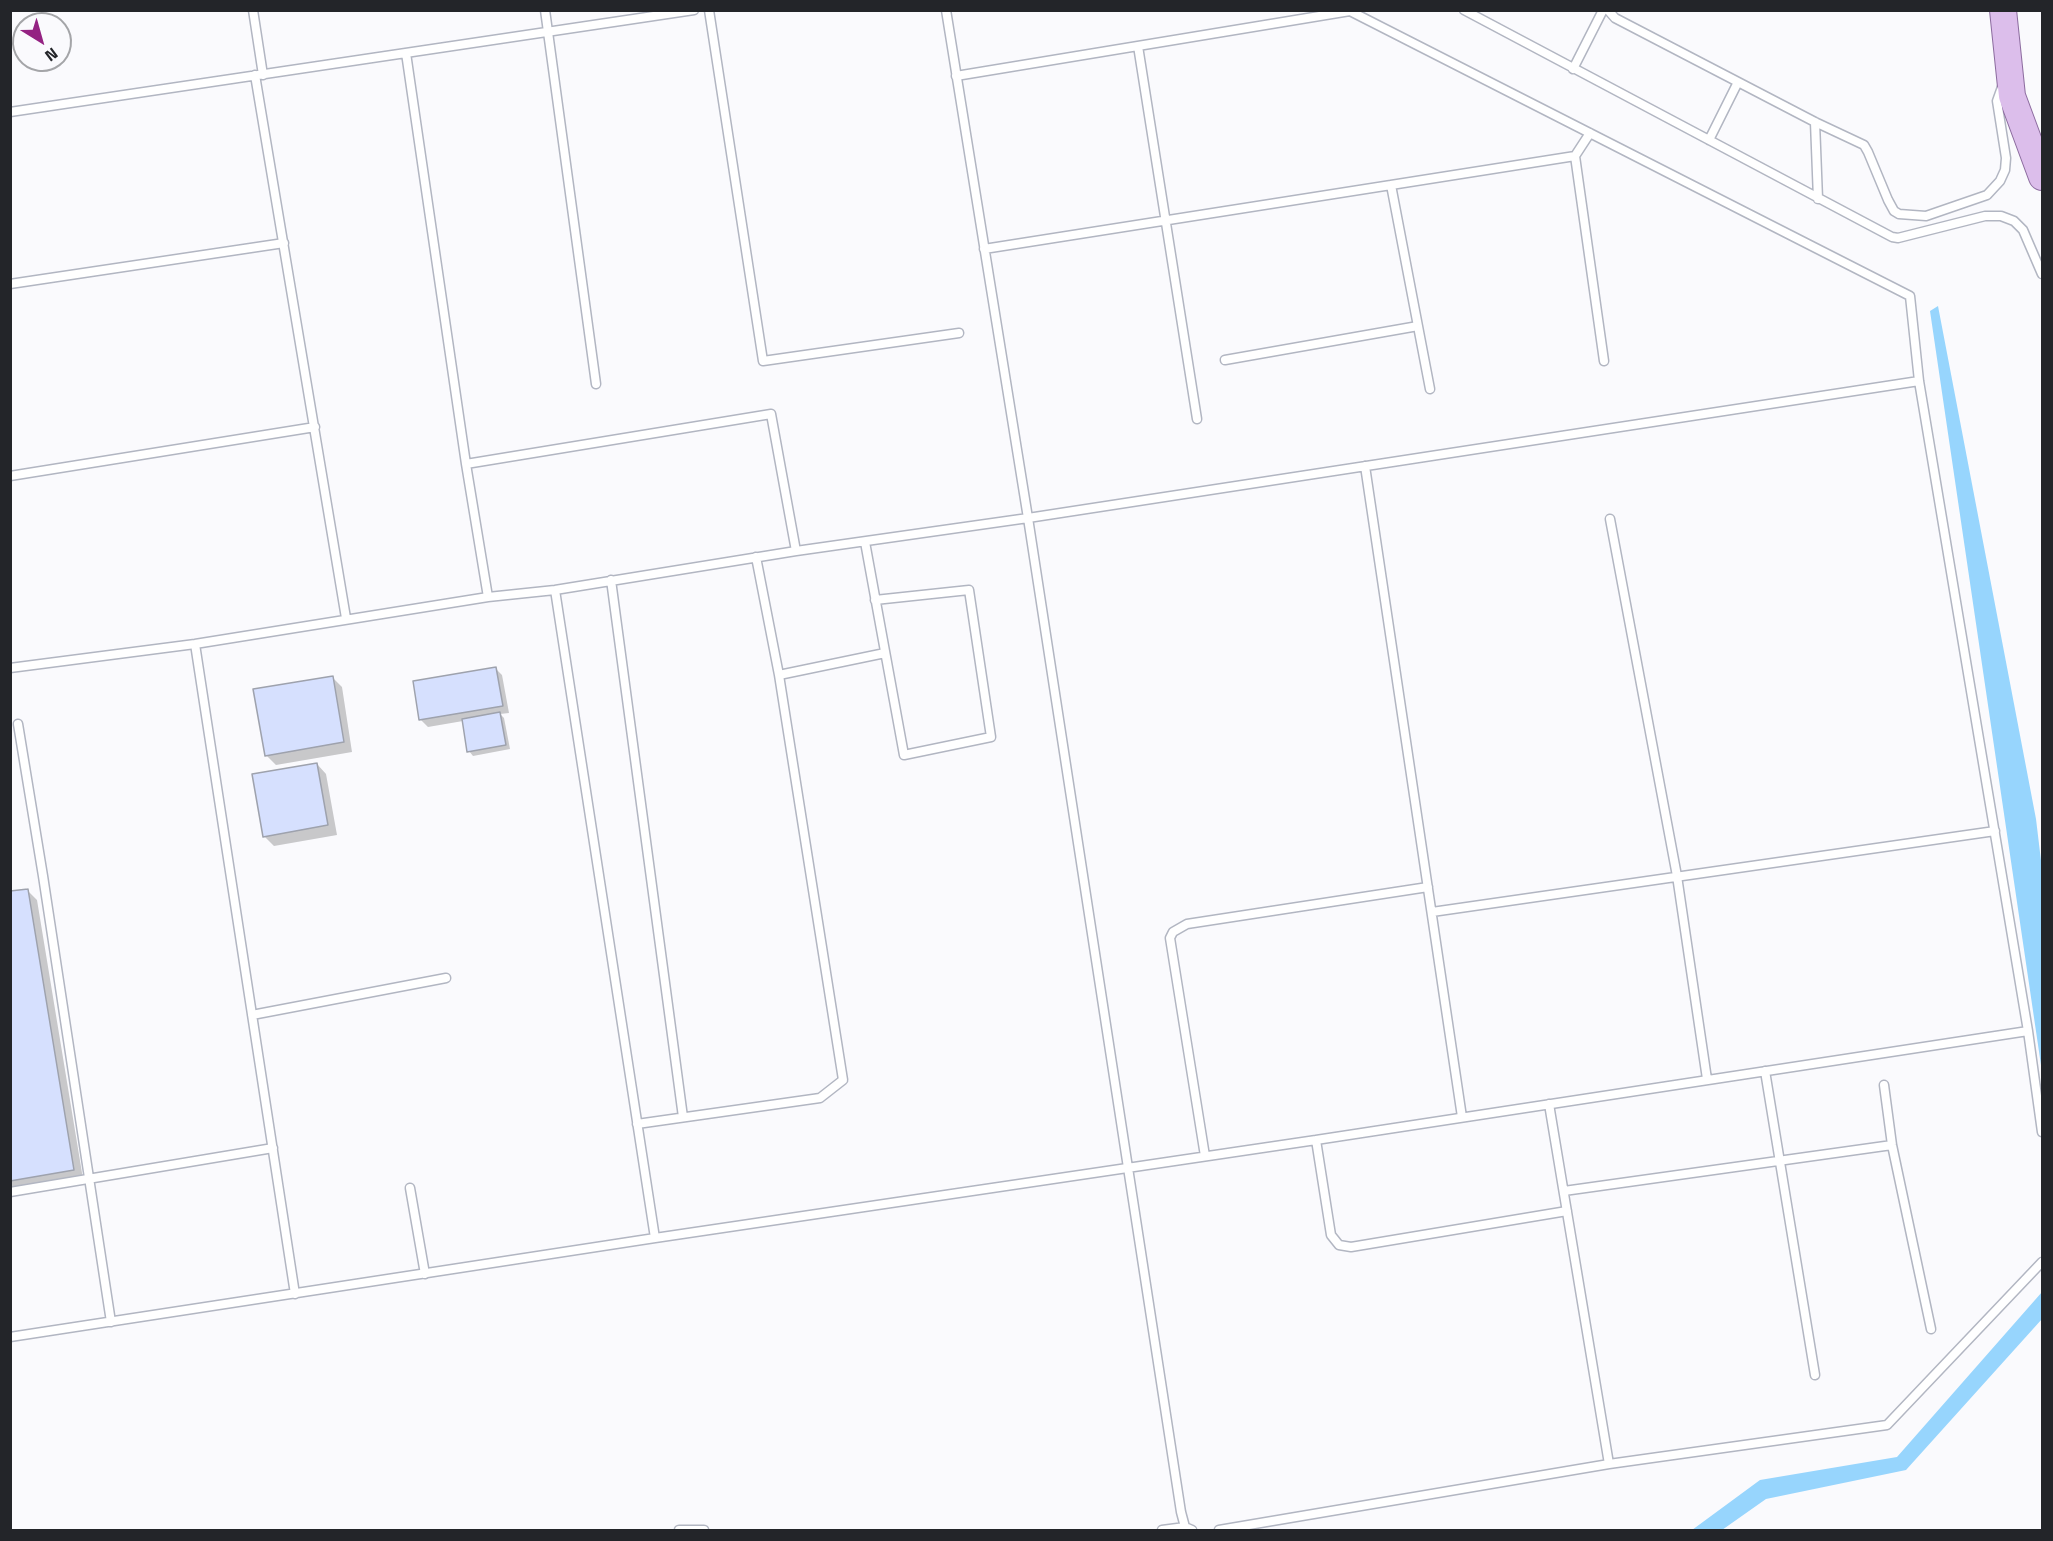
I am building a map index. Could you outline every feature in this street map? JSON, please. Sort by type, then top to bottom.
[{"type":"main road","points":[[2003,10],[2012,96],[2043,177]]},
{"type":"lane","points":[[253,10],[259,75],[284,243],[346,618]]},
{"type":"lane","points":[[544,10],[596,384]]},
{"type":"lane","points":[[10,112],[694,10]]},
{"type":"lane","points":[[709,10],[763,361],[959,333]]},
{"type":"lane","points":[[946,10],[1028,518],[1181,1512],[1188,1528],[1162,1530]]},
{"type":"lane","points":[[1464,10],[1818,199],[1898,238],[1985,216],[2001,216],[2014,221],[2023,230],[2043,274]]},
{"type":"lane","points":[[1573,69],[1605,10],[1615,18],[1864,146],[1894,211],[1899,214],[1926,216],[1987,195],[2000,181],[2005,170],[2006,159],[1997,101],[2009,66]]},
{"type":"lane","points":[[956,76],[1350,11],[1910,296],[1920,381],[2043,1132]]},
{"type":"lane","points":[[1138,46],[1197,419]]},
{"type":"lane","points":[[406,53],[466,464],[488,597]]},
{"type":"lane","points":[[1709,140],[1738,82]]},
{"type":"lane","points":[[1815,122],[1818,199]]},
{"type":"lane","points":[[1590,133],[1575,156],[1604,361]]},
{"type":"lane","points":[[984,249],[1575,156]]},
{"type":"lane","points":[[1391,185],[1430,389]]},
{"type":"lane","points":[[10,284],[284,243]]},
{"type":"lane","points":[[1225,360],[1418,326]]},
{"type":"lane","points":[[10,668],[195,644],[488,597],[555,590],[796,550],[1028,518],[1920,381]]},
{"type":"lane","points":[[466,464],[771,414],[796,550]]},
{"type":"lane","points":[[10,476],[315,427]]},
{"type":"lane","points":[[1365,466],[1462,1117]]},
{"type":"lane","points":[[1610,519],[1677,876],[1707,1079]]},
{"type":"lane","points":[[865,542],[875,600],[904,755],[991,738],[969,590],[875,600]]},
{"type":"lane","points":[[637,1124],[820,1098],[843,1080],[779,675],[756,557]]},
{"type":"lane","points":[[611,580],[683,1117]]},
{"type":"lane","points":[[555,590],[655,1238]]},
{"type":"lane","points":[[195,644],[295,1294]]},
{"type":"lane","points":[[779,675],[885,653]]},
{"type":"lane","points":[[18,724],[111,1322]]},
{"type":"lane","points":[[1432,912],[1995,831]]},
{"type":"lane","points":[[1205,1156],[1170,938],[1173,932],[1187,924],[1428,887]]},
{"type":"lane","points":[[252,1015],[446,978]]},
{"type":"lane","points":[[10,1337],[2028,1030]]},
{"type":"lane","points":[[1765,1071],[1815,1375]]},
{"type":"lane","points":[[1884,1085],[1893,1145],[1930,1329]]},
{"type":"lane","points":[[1549,1104],[1609,1464]]},
{"type":"lane","points":[[1316,1140],[1331,1235],[1339,1245],[1351,1247],[1567,1211]]},
{"type":"lane","points":[[1564,1191],[1893,1145]]},
{"type":"lane","points":[[10,1192],[273,1148]]},
{"type":"lane","points":[[410,1188],[425,1274]]},
{"type":"lane","points":[[1219,1530],[1609,1464],[1887,1425],[2043,1262]]},
{"type":"lane","points":[[679,1530],[704,1530]]},
{"type":"water","points":[[1938,306],[2036,819],[2042,869],[2042,1072],[1930,311]]},
{"type":"water","points":[[2042,1292],[2042,1319],[1906,1470],[1766,1499],[1722,1530],[1692,1530],[1760,1480],[1897,1457]]},
{"type":"building","points":[[496,667],[503,706],[419,720],[413,681]]},
{"type":"building","points":[[333,676],[344,742],[265,756],[253,689]]},
{"type":"building","points":[[500,712],[506,745],[467,752],[462,719]]},
{"type":"building","points":[[317,763],[328,825],[263,837],[252,774]]},
{"type":"building","points":[[28,889],[74,1170],[10,1181],[10,891]]}]
